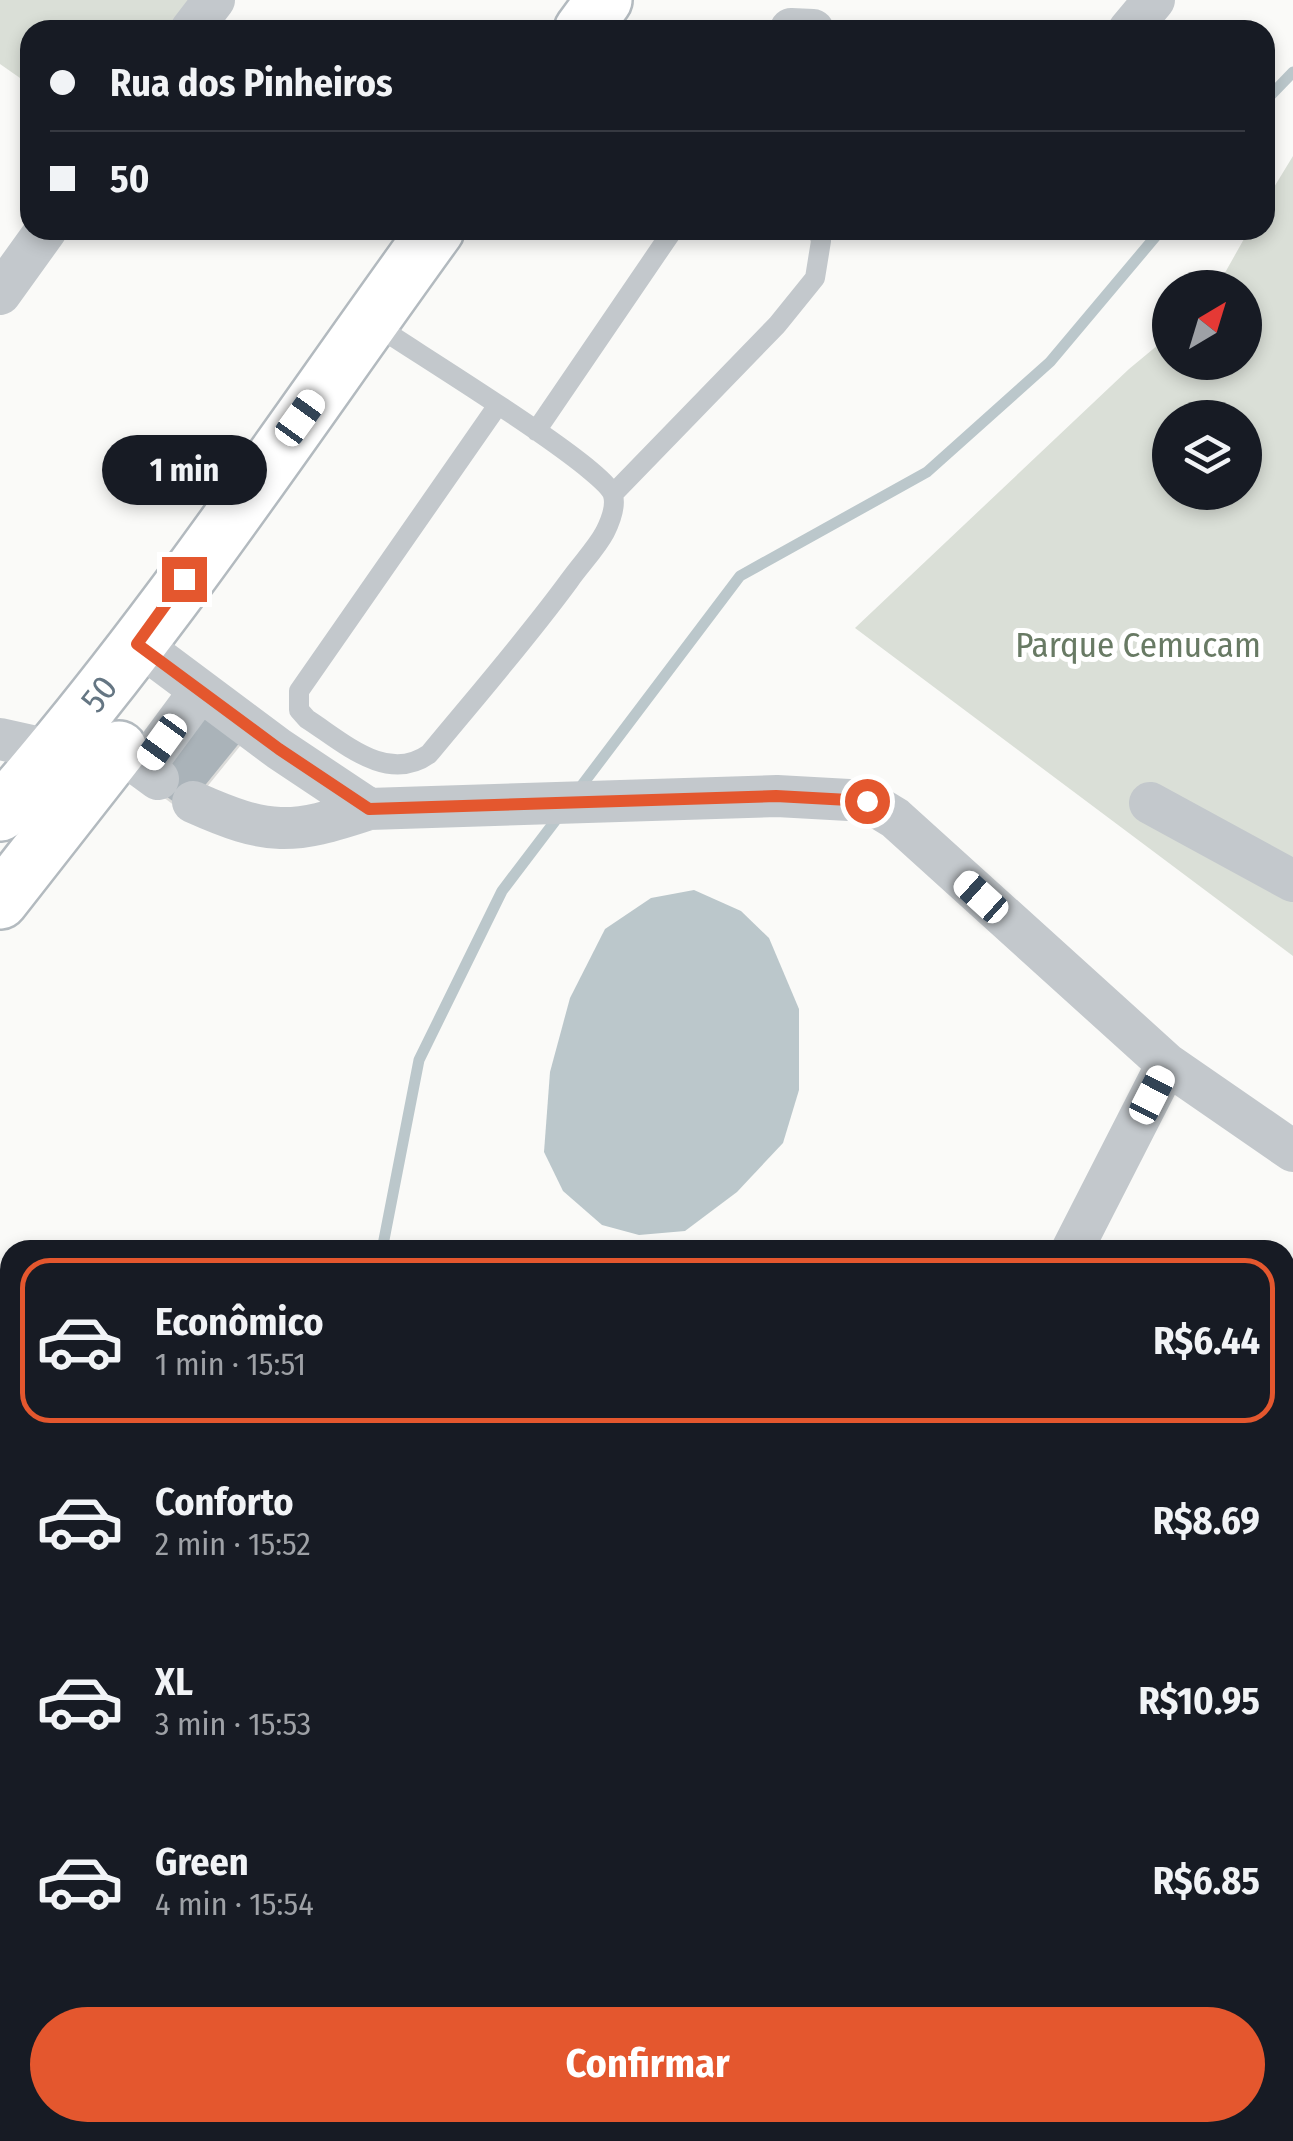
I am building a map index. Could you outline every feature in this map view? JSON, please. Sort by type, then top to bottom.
[{"type":"main road","name":"50","points":[[0,813],[110,754],[137,644],[429,240]]},
{"type":"main road","points":[[0,901],[110,754]]},
{"type":"street","points":[[199,20],[214,0]]},
{"type":"street","points":[[1137,20],[1154,0]]},
{"type":"street","points":[[0,294],[39,240]]},
{"type":"street","points":[[137,644],[369,809]]},
{"type":"street","points":[[0,739],[110,754],[200,691]]},
{"type":"street","points":[[194,802],[264,829],[312,826],[369,809],[776,796],[867,801],[895,818],[1168,1064],[1293,1151]]},
{"type":"street","points":[[1150,804],[1293,881]]},
{"type":"street","points":[[1077,1240],[1168,1064]]},
{"type":"lane","points":[[536,431],[666,240]]},
{"type":"lane","points":[[613,494],[777,325],[815,278],[821,240]]},
{"type":"lane","points":[[370,321],[498,404],[605,482],[613,494],[614,506],[605,532],[548,609],[429,754],[401,766],[375,762],[307,720],[300,710],[299,691],[498,404]]},
{"type":"green space","points":[[0,0],[201,0],[180,20],[20,20],[20,78],[0,64]]},
{"type":"green space","name":"Parque Cemucam","points":[[1293,156],[1293,956],[855,628],[1152,350],[1152,380],[1262,380],[1262,270],[1227,270],[1243,240],[1275,240],[1275,186]]},
{"type":"shaded area","points":[[694,890],[741,911],[769,938],[799,1009],[799,1090],[783,1143],[737,1192],[685,1231],[639,1235],[602,1225],[563,1191],[544,1152],[550,1072],[570,998],[605,929],[651,898]]},
{"type":"building","points":[[207,713],[245,738],[185,812],[152,787]]},
{"type":"waterway","points":[[1275,91],[1293,72]]},
{"type":"waterway","points":[[576,793],[740,576],[927,472],[1050,362],[1153,240]]},
{"type":"waterway","points":[[384,1240],[419,1060],[502,891],[562,812]]},
{"type":"route","points":[[184,579],[137,644],[279,749],[369,809],[776,796],[867,801]]}]
